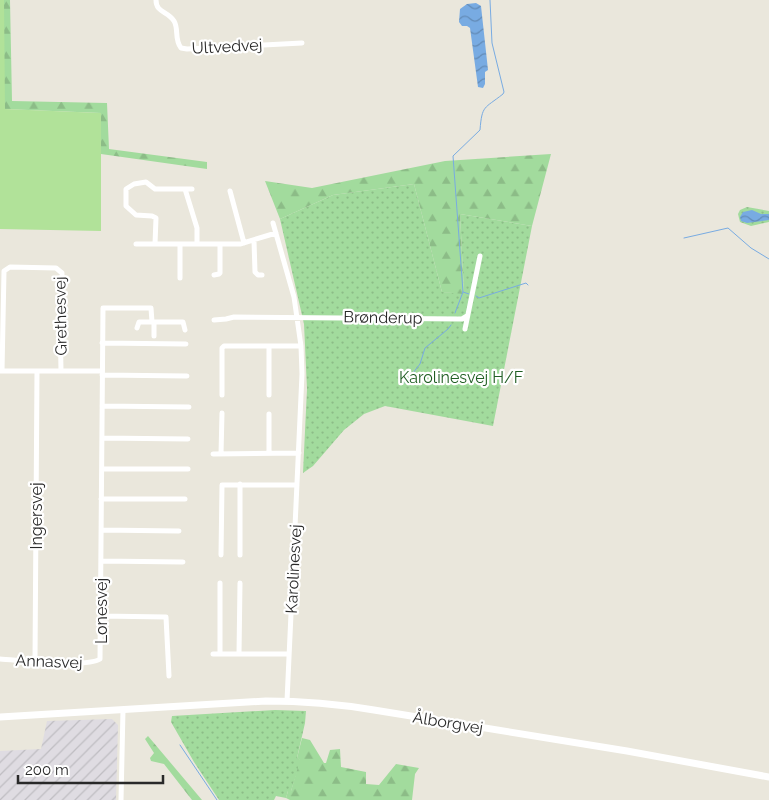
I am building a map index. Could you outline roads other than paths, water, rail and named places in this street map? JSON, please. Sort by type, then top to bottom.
[{"type":"main road","name":"Ålborgvej","points":[[0,716],[287,701],[338,704],[627,751],[769,777]]},
{"type":"street","name":"Ultvedvej","points":[[156,0],[159,10],[175,22],[176,38],[181,48],[302,43]]},
{"type":"street","points":[[155,244],[156,218],[135,215],[126,205],[126,190],[134,184],[146,182],[155,189],[192,189]]},
{"type":"street","points":[[184,189],[197,228],[198,244]]},
{"type":"street","points":[[230,191],[244,243]]},
{"type":"street","name":"Karolinesvej","points":[[273,223],[290,277],[298,316],[301,346],[302,401],[287,701]]},
{"type":"street","points":[[136,244],[244,243],[276,233]]},
{"type":"street","points":[[254,240],[255,272],[258,276],[262,276]]},
{"type":"street","points":[[180,244],[180,278]]},
{"type":"street","points":[[214,275],[220,273],[220,244]]},
{"type":"street","points":[[465,329],[480,256]]},
{"type":"street","name":"Grethesvej","points":[[1,371],[4,271],[10,267],[56,268],[62,273],[62,307],[60,317],[61,371]]},
{"type":"street","name":"Lonesvej","points":[[99,660],[101,616],[102,311],[104,307],[150,307],[152,309],[153,322]]},
{"type":"street","points":[[214,320],[234,317],[298,316]]},
{"type":"street","name":"Brønderup","points":[[298,316],[462,319],[467,316]]},
{"type":"street","points":[[137,328],[139,322],[183,322],[184,330]]},
{"type":"street","points":[[153,322],[154,336]]},
{"type":"street","points":[[102,343],[186,344]]},
{"type":"street","points":[[222,395],[223,346],[301,346]]},
{"type":"street","points":[[269,346],[269,394]]},
{"type":"street","points":[[1,371],[61,371],[187,376]]},
{"type":"street","name":"Ingersvej","points":[[35,661],[38,371]]},
{"type":"street","points":[[102,406],[189,407]]},
{"type":"street","points":[[221,454],[222,413]]},
{"type":"street","points":[[269,414],[269,453]]},
{"type":"street","points":[[102,438],[188,438]]},
{"type":"street","points":[[213,454],[299,453]]},
{"type":"street","points":[[102,469],[188,469]]},
{"type":"street","points":[[240,484],[240,555]]},
{"type":"street","points":[[221,555],[221,485],[297,485]]},
{"type":"street","points":[[102,499],[185,499]]},
{"type":"street","points":[[101,530],[179,531]]},
{"type":"street","name":"Lonesvej","points":[[101,561],[183,562]]},
{"type":"street","points":[[220,583],[220,654]]},
{"type":"street","points":[[239,654],[240,583]]},
{"type":"street","points":[[101,616],[166,617],[169,676]]},
{"type":"street","points":[[213,654],[289,654]]},
{"type":"street","name":"Annasvej","points":[[0,659],[74,663],[99,660]]},
{"type":"street","points":[[121,800],[123,710]]},
{"type":"water","points":[[476,3],[481,6],[488,70],[485,72],[483,88],[478,87],[470,28],[462,26],[459,22],[460,9],[467,4]]},
{"type":"water","points":[[752,210],[761,214],[769,214],[769,220],[747,223],[741,221],[740,217],[743,212]]},
{"type":"waterway","points":[[455,313],[463,292],[453,156],[480,130],[485,108],[504,92],[492,43],[490,0]]},
{"type":"waterway","points":[[684,238],[728,228],[751,248],[769,259]]},
{"type":"waterway","points":[[476,296],[479,298],[526,283],[528,285]]},
{"type":"waterway","points":[[463,292],[469,294]]},
{"type":"waterway","points":[[405,383],[420,364],[425,348],[451,325]]},
{"type":"waterway","points":[[180,745],[217,800]]},
{"type":"park label","name":"Karolinesvej H/F","points":[[461,377]]}]
